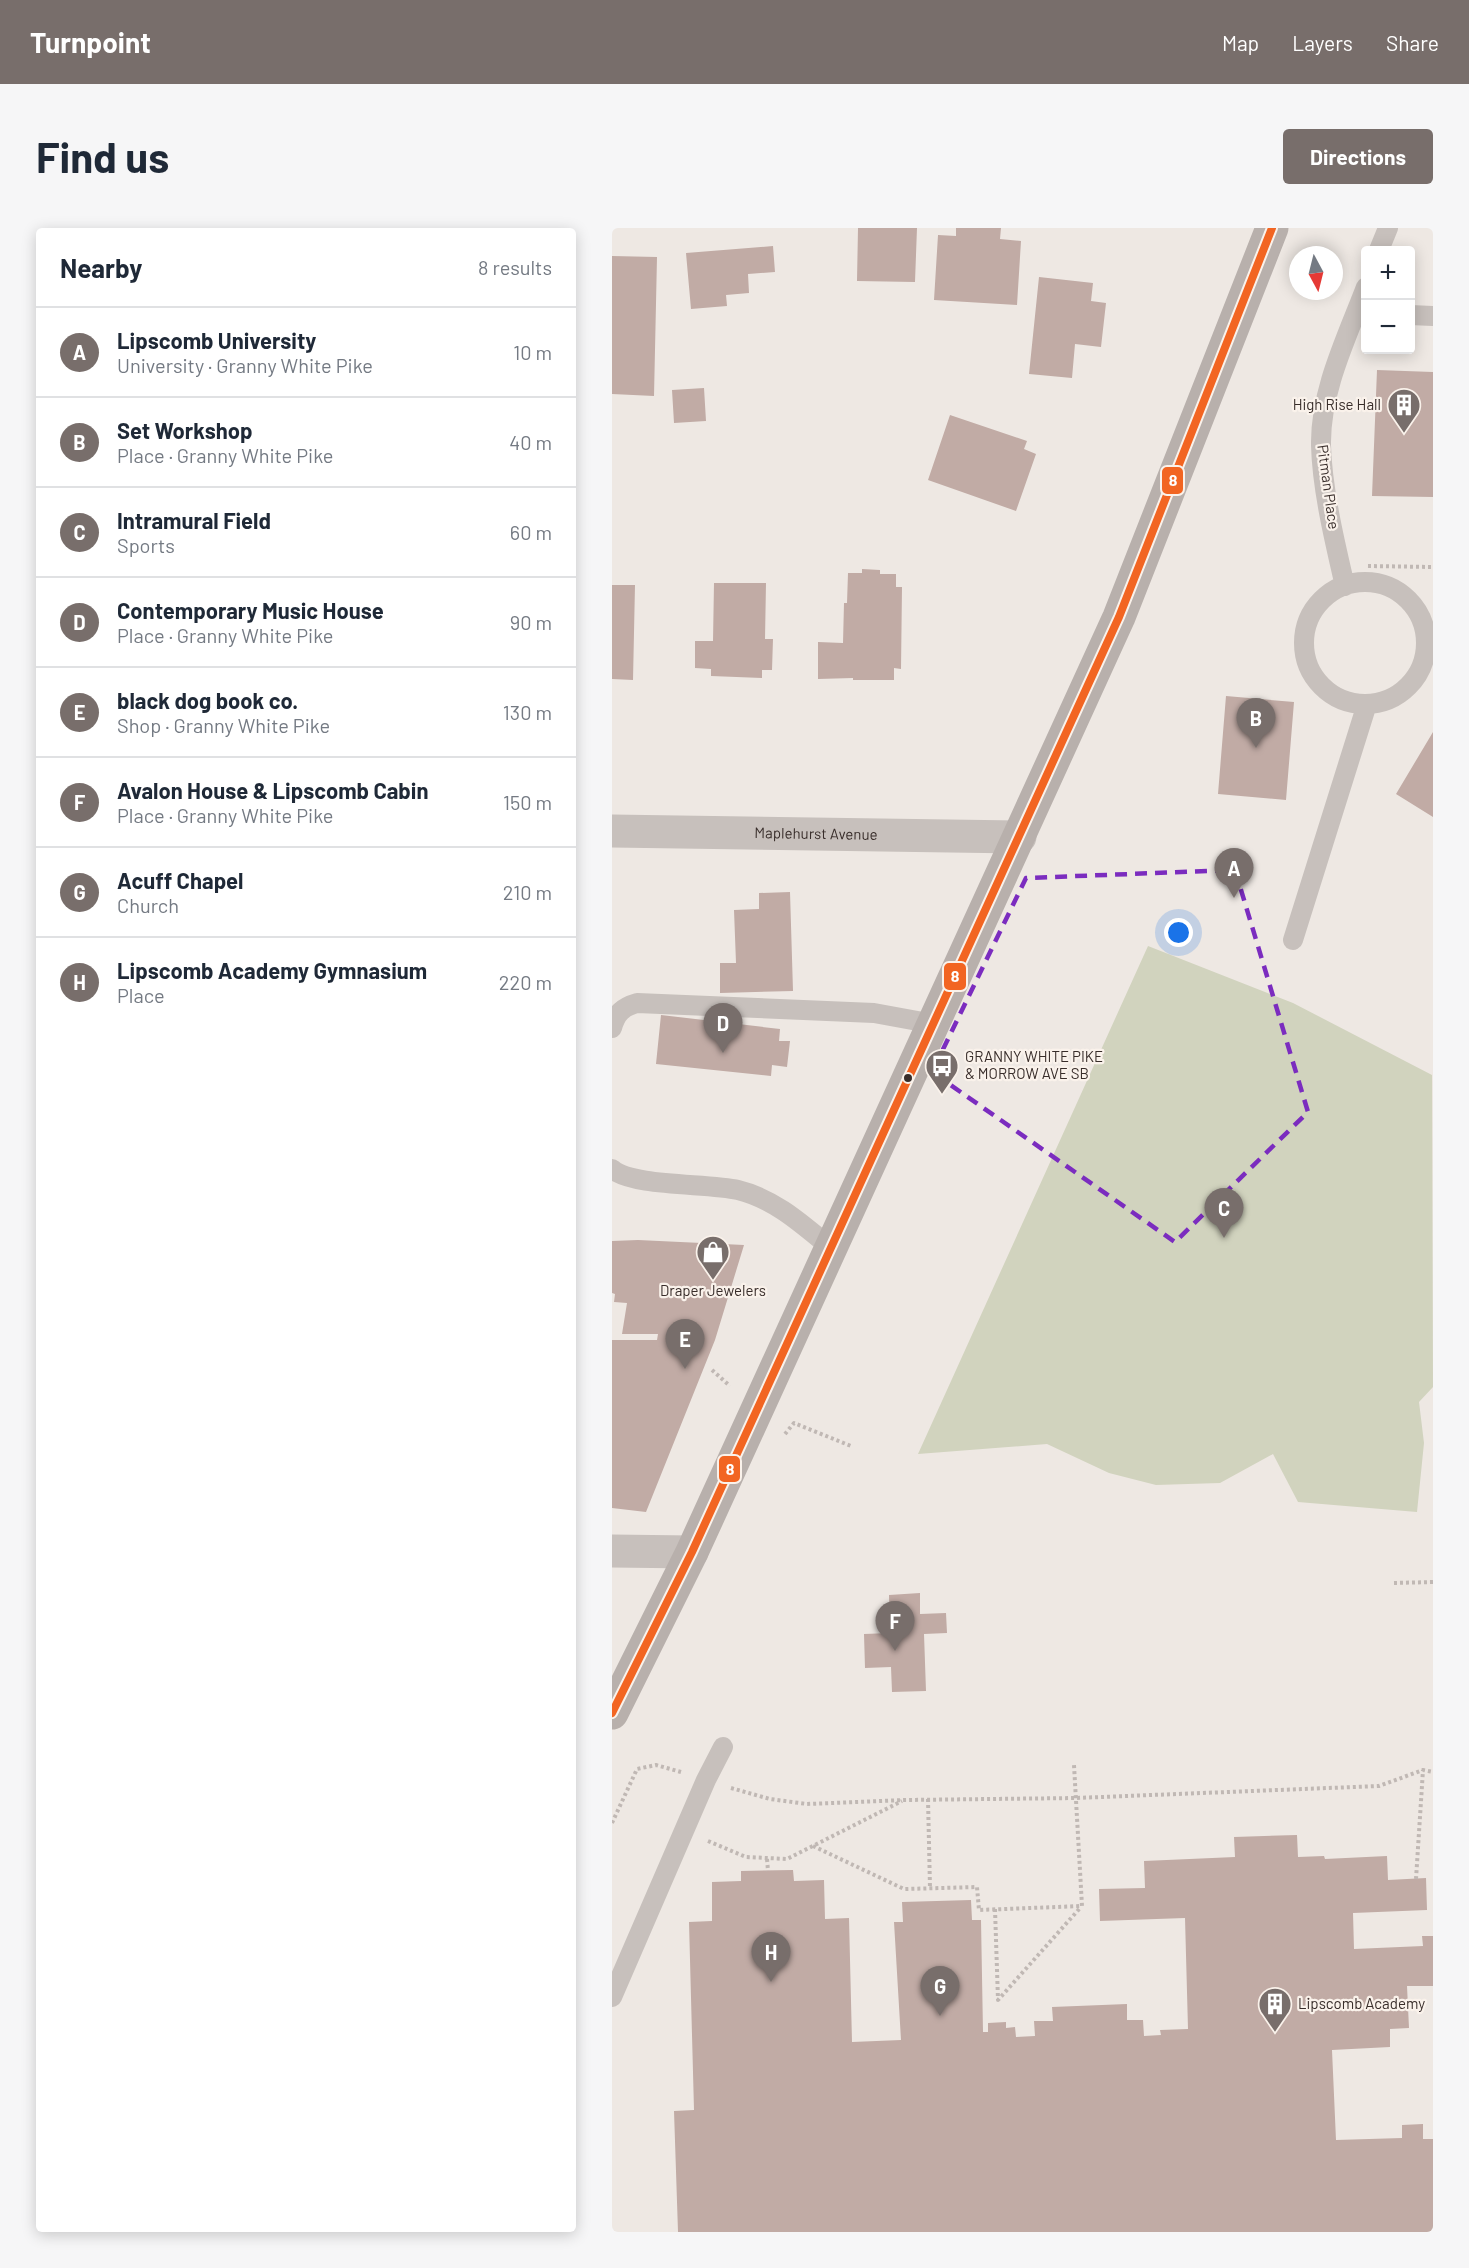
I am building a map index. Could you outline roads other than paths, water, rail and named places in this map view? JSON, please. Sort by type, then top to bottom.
[{"type":"main road","points":[[612,1713],[692,1552],[1119,618],[1272,228]]},
{"type":"street","name":"Maplehurst Avenue","points":[[612,831],[1020,837]]},
{"type":"street","points":[[612,1551],[692,1552]]},
{"type":"lane","points":[[1381,246],[1388,228]]},
{"type":"lane","name":"Pitman Place","points":[[1345,586],[1323,473],[1321,444],[1329,387],[1361,313]]},
{"type":"lane","points":[[1415,315],[1433,316]]},
{"type":"lane","points":[[1356,582],[1376,582],[1394,588],[1410,600],[1430,634],[1419,674],[1405,690],[1387,701],[1367,704],[1347,702],[1328,692],[1314,677],[1305,658],[1304,637],[1309,617],[1321,600],[1356,582]]},
{"type":"lane","points":[[1293,940],[1367,704]]},
{"type":"lane","points":[[612,1028],[615,1018],[624,1007],[637,1003],[874,1013],[934,1024]]},
{"type":"lane","points":[[612,1169],[635,1180],[705,1185],[739,1190],[765,1199],[792,1216],[831,1248]]},
{"type":"lane","points":[[612,1997],[706,1780],[723,1747]]},
{"type":"place","name":"High Rise Hall","points":[[1404,434]]},
{"type":"place","name":"Set Workshop","points":[[1256,748]]},
{"type":"place","name":"Lipscomb University","points":[[1234,898]]},
{"type":"place","name":"Contemporary Music House","points":[[723,1053]]},
{"type":"place","name":"GRANNY WHITE PIKE & MORROW AVE SB","points":[[942,1095]]},
{"type":"place","name":"Intramural Field","points":[[1224,1238]]},
{"type":"place","name":"Draper Jewelers","points":[[713,1281]]},
{"type":"place","name":"black dog book co.","points":[[685,1369]]},
{"type":"place","name":"Avalon House & Lipscomb Cabin","points":[[895,1651]]},
{"type":"place","name":"Lipscomb Academy Gymnasium","points":[[771,1982]]},
{"type":"place","name":"Acuff Chapel","points":[[940,2016]]},
{"type":"place","name":"Lipscomb Academy","points":[[1275,2033]]}]
